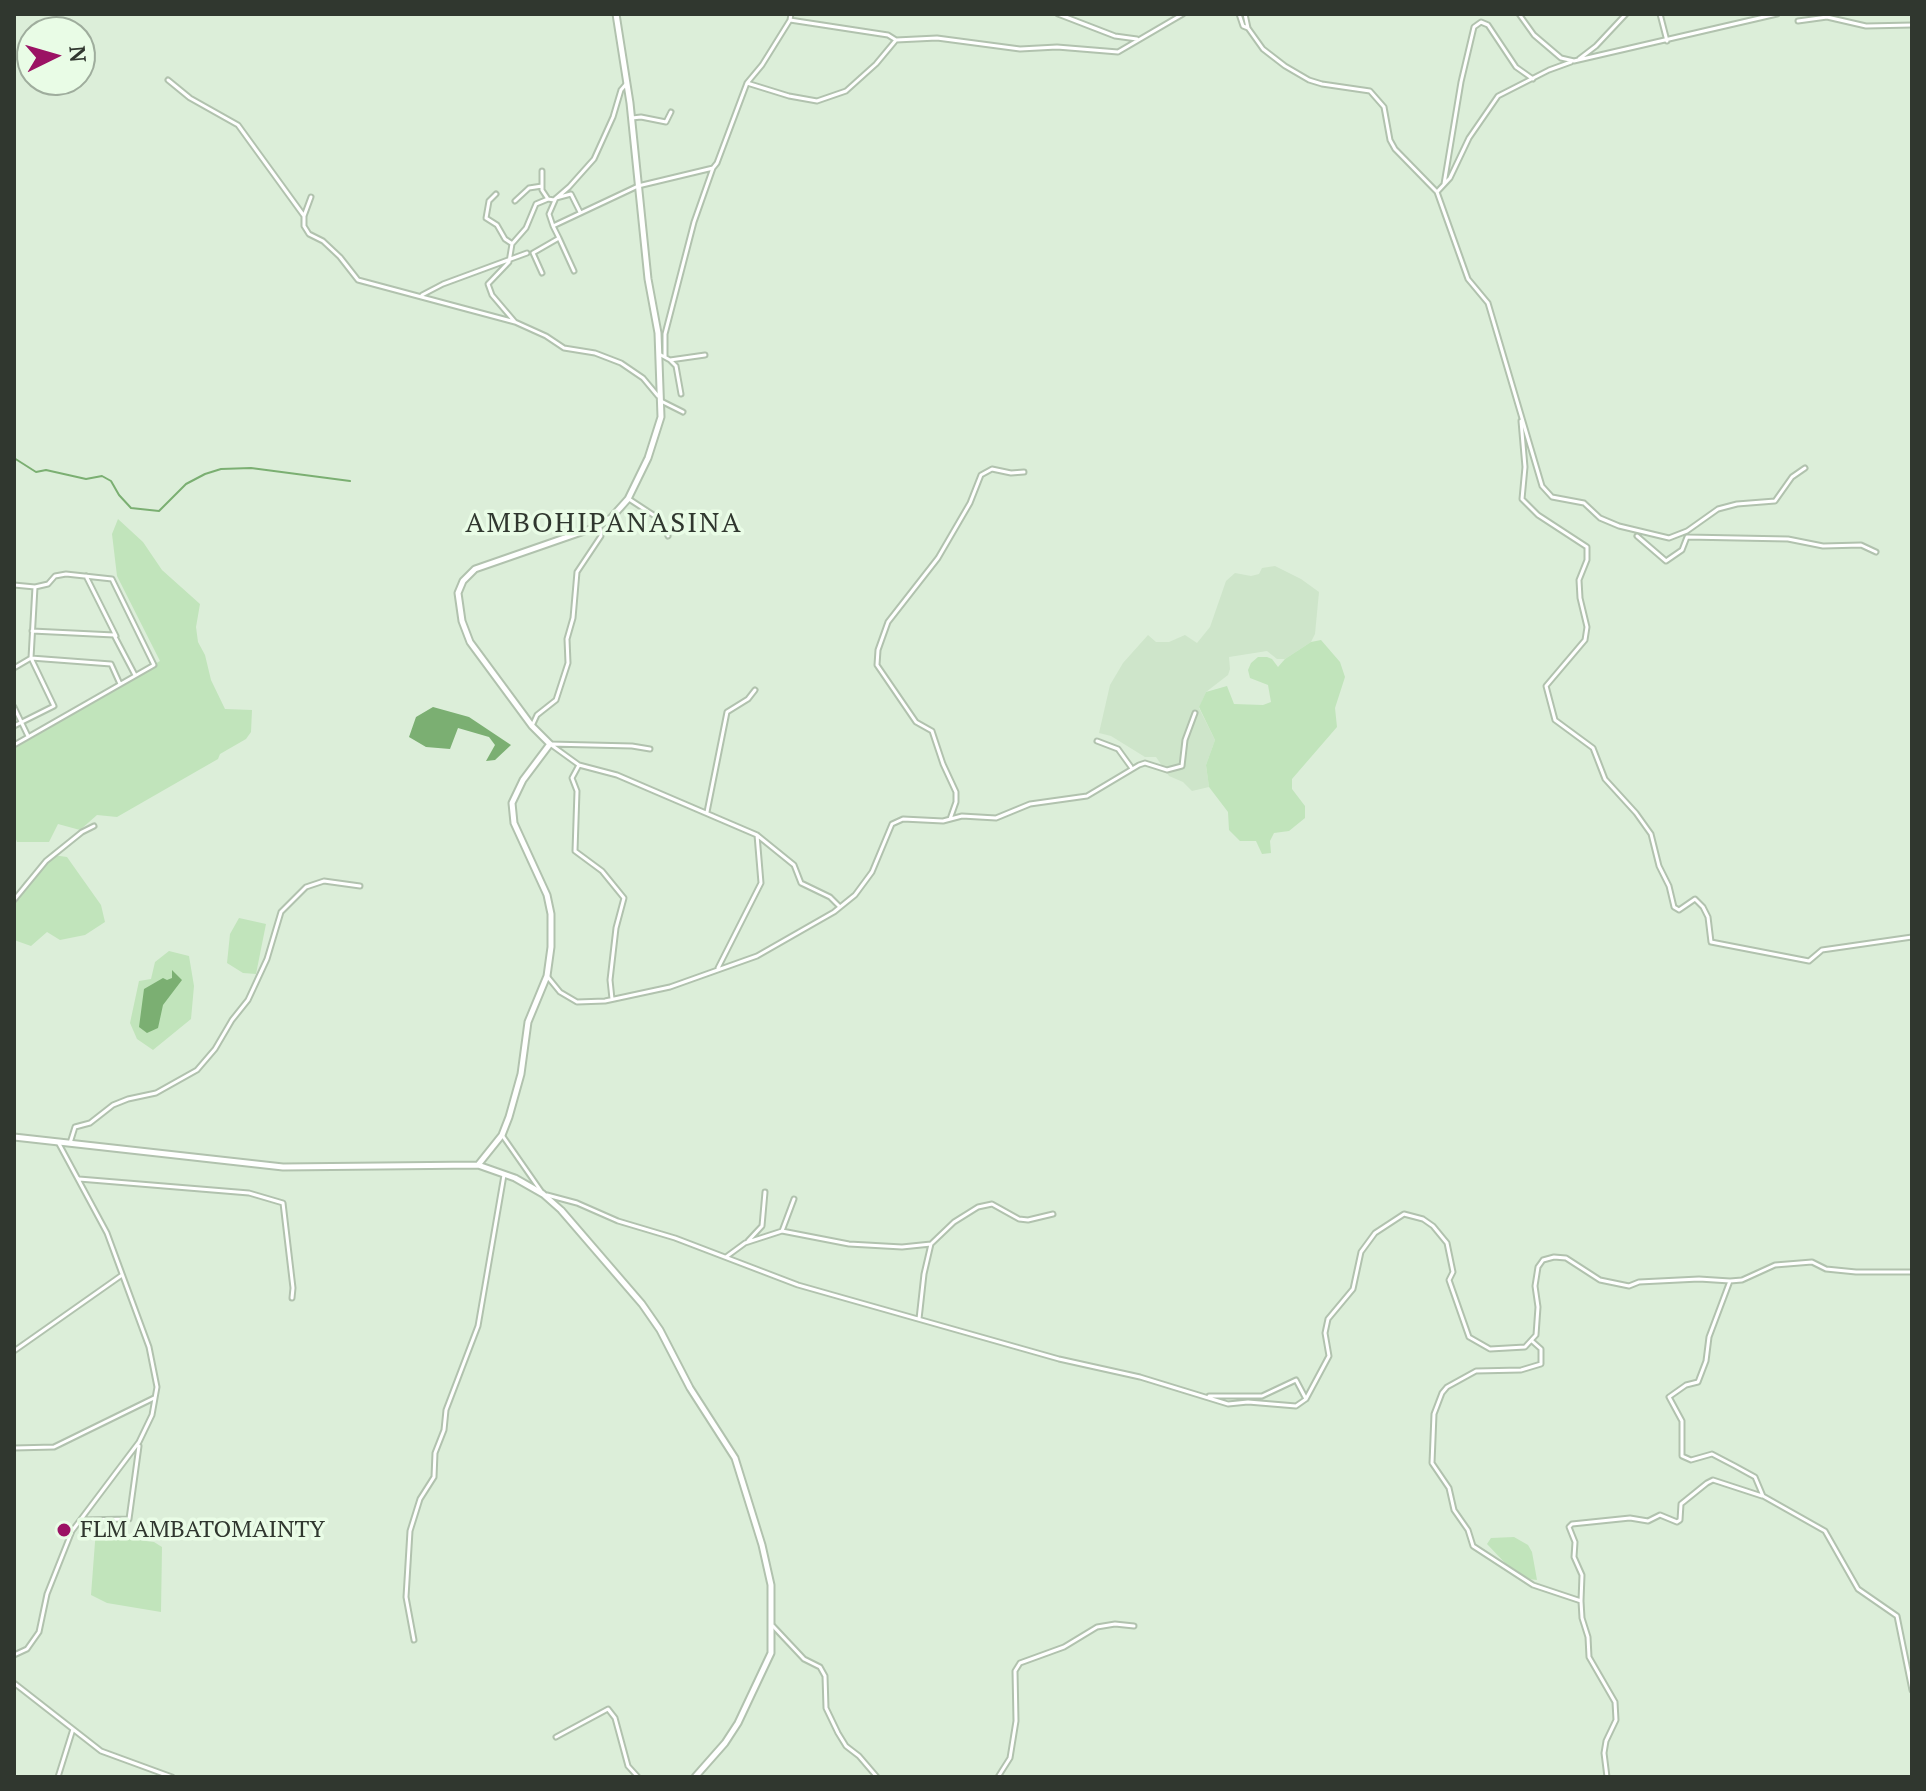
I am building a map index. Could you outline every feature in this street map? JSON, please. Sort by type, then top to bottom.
[{"type":"street","points":[[616,14],[662,355],[676,366],[681,394]]},
{"type":"street","points":[[791,14],[747,83],[694,222],[665,334],[659,399],[661,417],[648,458],[628,499],[611,518],[600,524],[475,569],[463,581],[458,593],[462,621],[470,642],[532,726],[550,744],[579,765],[617,775],[757,835],[794,865],[801,883],[830,897],[840,907]]},
{"type":"street","points":[[1058,14],[1115,36],[1140,39]]},
{"type":"street","points":[[1166,23],[1174,14]]},
{"type":"street","points":[[790,20],[888,35],[896,40],[937,38],[1020,49],[1057,47],[1118,52],[1183,14]]},
{"type":"street","points":[[1239,14],[1243,26],[1248,28]]},
{"type":"street","points":[[1245,14],[1248,28],[1263,49],[1309,80],[1337,88],[1354,87],[1370,91],[1384,107],[1390,140],[1437,192],[1468,279],[1488,303],[1542,486],[1552,497],[1584,503],[1600,518],[1650,535],[1669,538],[1687,531],[1718,509],[1775,501],[1792,477],[1805,468]]},
{"type":"street","points":[[1519,14],[1534,35],[1561,58],[1574,61],[1596,46],[1626,14]]},
{"type":"street","points":[[1660,14],[1667,41]]},
{"type":"street","points":[[1437,192],[1450,178],[1469,138],[1498,96],[1574,61],[1777,14]]},
{"type":"street","points":[[1798,21],[1827,17],[1866,26],[1912,25]]},
{"type":"street","points":[[1443,188],[1474,27],[1481,22],[1488,25],[1516,67],[1533,79]]},
{"type":"street","points":[[747,83],[803,100],[829,98],[856,83],[896,40]]},
{"type":"street","points":[[168,80],[190,98],[238,125],[304,216]]},
{"type":"street","points":[[574,271],[549,214],[556,198],[594,159],[621,90],[627,83]]},
{"type":"street","points":[[632,118],[666,122],[671,112]]},
{"type":"street","points":[[553,226],[638,186],[713,168]]},
{"type":"street","points":[[542,171],[542,186],[548,199]]},
{"type":"street","points":[[515,201],[529,188],[542,186]]},
{"type":"street","points":[[496,194],[489,201],[486,218],[497,225],[512,244]]},
{"type":"street","points":[[515,322],[492,295],[488,284],[509,262],[512,244],[526,228],[536,204],[571,194],[580,212]]},
{"type":"street","points":[[311,197],[304,226],[309,234],[323,241],[340,257],[358,280],[515,322],[564,348],[595,353],[621,363],[643,378],[659,399],[683,412]]},
{"type":"street","points":[[542,273],[533,253],[559,238]]},
{"type":"street","points":[[422,295],[443,284],[527,253]]},
{"type":"street","points":[[670,360],[705,355]]},
{"type":"street","points":[[1521,414],[1525,467],[1522,499],[1538,515],[1587,547],[1587,560],[1579,580],[1587,627],[1585,640],[1546,686],[1555,720],[1593,748],[1605,779],[1651,834],[1674,907],[1679,910],[1695,899],[1708,917],[1711,942],[1809,961],[1822,950],[1912,937]]},
{"type":"street","points":[[950,819],[956,792],[932,731],[916,722],[877,665],[878,650],[888,622],[938,558],[970,503],[981,475],[992,469],[1024,472]]},
{"type":"street","points":[[628,499],[661,520],[668,536]]},
{"type":"street","points":[[532,726],[537,715],[556,700],[568,663],[567,639],[573,618],[577,572],[601,536],[600,524]]},
{"type":"street","points":[[1637,536],[1666,561],[1682,550],[1687,531]]},
{"type":"street","points":[[1687,537],[1788,539],[1823,546],[1861,545],[1876,552]]},
{"type":"street","points":[[14,585],[35,587],[48,584],[55,576],[112,579],[154,665],[14,745]]},
{"type":"street","points":[[86,576],[135,675]]},
{"type":"street","points":[[14,726],[54,706],[31,658],[35,587]]},
{"type":"street","points":[[32,631],[116,636]]},
{"type":"street","points":[[14,668],[31,658],[111,664],[120,684]]},
{"type":"street","points":[[707,812],[727,712],[748,699],[755,690]]},
{"type":"street","points":[[14,707],[28,736]]},
{"type":"street","points":[[547,976],[560,992],[577,1002],[612,1000],[670,987],[757,956],[855,895],[872,872],[892,824],[903,819],[924,822],[962,816],[996,818],[1030,804],[1087,796],[1145,763],[1167,770],[1182,766],[1185,740],[1195,713]]},
{"type":"street","points":[[1097,741],[1118,749],[1132,768]]},
{"type":"street","points":[[550,744],[650,749]]},
{"type":"street","points":[[478,1165],[502,1135],[521,1074],[528,1022],[547,976],[551,914],[547,895],[514,823],[512,803],[523,780],[550,744]]},
{"type":"street","points":[[579,765],[572,778],[577,791],[575,851],[602,871],[624,898],[616,928],[610,980],[612,1000]]},
{"type":"street","points":[[14,900],[46,861],[94,826]]},
{"type":"street","points":[[717,969],[761,883],[757,835]]},
{"type":"street","points":[[70,1143],[75,1127],[90,1123],[113,1105],[165,1090],[197,1070],[248,1000],[267,959],[281,912],[306,887],[324,881],[360,886]]},
{"type":"street","points":[[502,1135],[543,1194],[582,1233],[652,1317],[690,1388],[735,1458],[768,1572],[773,1626],[771,1653],[738,1723],[695,1777]]},
{"type":"street","points":[[14,1137],[283,1167],[478,1165],[543,1194],[798,1285],[1044,1355],[1140,1377],[1228,1404],[1248,1402],[1296,1406],[1306,1399],[1329,1356],[1325,1333],[1328,1319],[1353,1289],[1361,1252],[1375,1233],[1404,1214],[1423,1219],[1447,1243],[1453,1272],[1449,1280],[1469,1337],[1490,1349],[1525,1347],[1536,1335],[1536,1276],[1543,1260],[1566,1258],[1600,1280],[1629,1286],[1639,1282],[1742,1280],[1775,1265],[1812,1262],[1826,1269],[1841,1271],[1912,1272]]},
{"type":"street","points":[[14,1655],[27,1649],[39,1632],[47,1594],[72,1531],[139,1442],[152,1415],[157,1387],[149,1347],[107,1233],[58,1142]]},
{"type":"street","points":[[414,1640],[406,1597],[410,1531],[420,1499],[434,1477],[435,1453],[444,1430],[446,1410],[478,1326],[504,1175]]},
{"type":"street","points":[[79,1179],[249,1193],[283,1203],[292,1298]]},
{"type":"street","points":[[726,1257],[762,1226],[765,1192]]},
{"type":"street","points":[[782,1231],[794,1199]]},
{"type":"street","points":[[919,1319],[931,1244],[954,1222],[978,1207],[992,1204],[1019,1219],[1053,1214]]},
{"type":"street","points":[[745,1243],[782,1231],[849,1244],[902,1247],[931,1244]]},
{"type":"street","points":[[14,1351],[122,1275]]},
{"type":"street","points":[[1730,1281],[1709,1337],[1706,1361],[1698,1382],[1686,1385],[1669,1397],[1682,1421],[1682,1456],[1691,1460],[1712,1454],[1755,1477],[1763,1496]]},
{"type":"street","points":[[1532,1341],[1541,1349],[1541,1364],[1521,1370],[1476,1371],[1442,1393],[1434,1414],[1432,1463],[1449,1488],[1454,1510],[1468,1530],[1473,1546],[1533,1585],[1581,1601]]},
{"type":"street","points":[[1202,1395],[1262,1396],[1296,1380],[1306,1399]]},
{"type":"street","points":[[14,1448],[54,1447],[155,1397]]},
{"type":"street","points":[[82,1520],[129,1519],[139,1442]]},
{"type":"street","points":[[1607,1777],[1604,1753],[1616,1720],[1615,1702],[1589,1657],[1581,1601],[1582,1575],[1574,1557],[1575,1542],[1569,1527],[1572,1524],[1630,1518],[1648,1521],[1660,1515],[1677,1522],[1680,1520],[1681,1504],[1713,1480],[1763,1496],[1825,1531],[1858,1589],[1897,1616],[1912,1690]]},
{"type":"street","points":[[998,1777],[1010,1758],[1016,1721],[1015,1671],[1020,1663],[1064,1647],[1097,1627],[1115,1624],[1134,1626]]},
{"type":"street","points":[[773,1626],[804,1659],[820,1667],[825,1676],[826,1708],[838,1733],[846,1746],[877,1777]]},
{"type":"street","points":[[14,1683],[101,1751],[172,1777]]},
{"type":"street","points":[[556,1737],[608,1709],[615,1718],[628,1766],[638,1777]]},
{"type":"street","points":[[58,1777],[73,1729]]},
{"type":"shaded area","points":[[118,519],[143,542],[162,570],[200,604],[196,627],[198,642],[205,655],[211,680],[225,709],[252,710],[251,732],[246,739],[220,754],[218,759],[117,817],[97,815],[80,830],[58,824],[49,842],[17,842],[14,834],[14,747],[160,661],[117,576],[112,534]]},
{"type":"shaded area","points":[[1275,566],[1319,592],[1315,634],[1311,642],[1285,659],[1277,659],[1267,651],[1229,657],[1228,675],[1206,692],[1199,708],[1215,740],[1206,765],[1209,787],[1192,791],[1183,782],[1169,776],[1156,757],[1145,757],[1111,736],[1099,733],[1110,685],[1123,663],[1148,635],[1156,642],[1169,642],[1185,635],[1197,643],[1210,627],[1226,581],[1235,573],[1251,576],[1259,574],[1262,568]]},
{"type":"shaded area","points":[[1321,640],[1340,662],[1345,677],[1335,708],[1337,727],[1292,779],[1292,789],[1305,806],[1305,818],[1289,831],[1274,833],[1270,841],[1271,853],[1262,854],[1256,841],[1240,841],[1229,830],[1228,812],[1209,787],[1206,765],[1215,740],[1199,707],[1206,692],[1227,686],[1234,704],[1263,705],[1271,702],[1268,685],[1250,678],[1248,670],[1251,663],[1258,657],[1267,657],[1278,667],[1311,642]]},
{"type":"shaded area","points":[[433,707],[469,717],[511,745],[495,760],[486,761],[495,745],[489,737],[458,728],[450,749],[426,747],[409,737],[416,717]]},
{"type":"shaded area","points":[[53,855],[67,857],[101,905],[105,922],[85,935],[60,940],[47,932],[31,946],[14,940],[14,898],[24,882]]},
{"type":"shaded area","points":[[239,918],[266,924],[256,974],[243,973],[227,963],[230,934]]},
{"type":"shaded area","points":[[169,951],[189,956],[194,986],[191,1019],[153,1050],[137,1039],[130,1023],[139,981],[151,979],[155,962]]},
{"type":"shaded area","points":[[172,970],[182,980],[163,1005],[158,1028],[147,1033],[139,1027],[144,989],[163,978],[172,978]]},
{"type":"shaded area","points":[[96,1529],[154,1542],[162,1547],[161,1612],[107,1603],[91,1595]]},
{"type":"shaded area","points":[[1514,1537],[1528,1545],[1532,1552],[1537,1580],[1528,1579],[1506,1564],[1487,1544],[1491,1538]]},
{"type":"waterway","points":[[14,458],[36,472],[46,470],[86,479],[102,476],[111,481],[131,508],[159,511],[186,484],[221,469],[251,468],[350,481]]},
{"type":"place","name":"FLM AMBATOMAINTY","points":[[64,1530]]},
{"type":"district","name":"AMBOHIPANASINA","points":[[604,524]]}]
